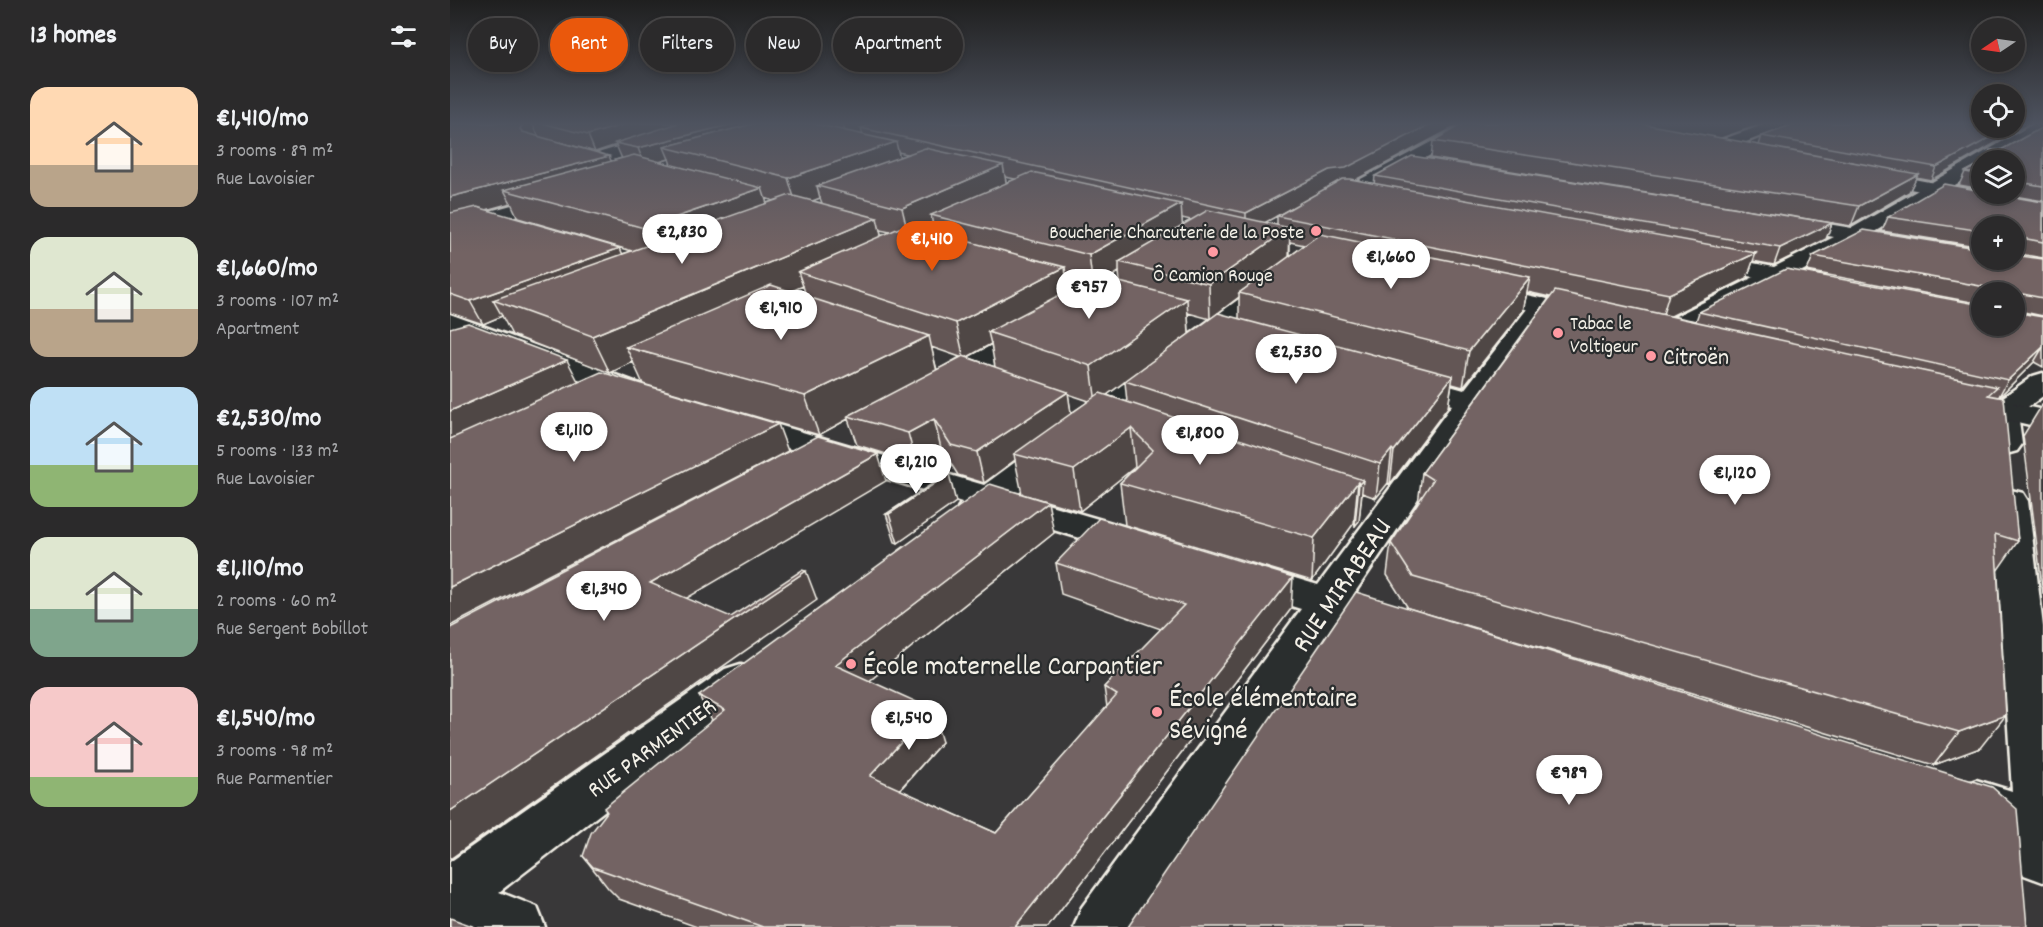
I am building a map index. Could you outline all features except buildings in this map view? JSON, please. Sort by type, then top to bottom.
[{"type":"street","points":[[624,166],[630,168]]},
{"type":"street","points":[[1349,193],[1401,166]]},
{"type":"street","points":[[1439,166],[1444,167]]},
{"type":"street","points":[[1700,340],[1655,330],[1777,275],[1855,235],[1971,167]]},
{"type":"street","points":[[1857,174],[2042,208]]},
{"type":"street","points":[[1309,210],[1336,195],[1349,193],[1384,199]]},
{"type":"street","points":[[450,228],[575,194]]},
{"type":"street","points":[[450,205],[521,227]]},
{"type":"street","points":[[1761,219],[1971,254]]},
{"type":"street","points":[[1684,257],[1844,288]]},
{"type":"street","points":[[942,532],[1099,418],[1227,333],[1290,272]]},
{"type":"street","points":[[1452,285],[1614,321]]},
{"type":"street","name":"RUE MIRABEAU","points":[[1102,927],[1329,603],[1375,513],[1469,400],[1543,305]]},
{"type":"street","points":[[913,399],[1057,320]]},
{"type":"street","points":[[1184,321],[1227,333]]},
{"type":"street","points":[[475,331],[611,385],[666,401]]},
{"type":"street","points":[[933,360],[999,383]]},
{"type":"street","points":[[1388,378],[1469,400]]},
{"type":"street","points":[[2003,411],[2043,382]]},
{"type":"street","points":[[1945,397],[2043,419]]},
{"type":"street","points":[[1066,406],[1132,430]]},
{"type":"street","points":[[1942,793],[2042,834],[2003,411]]},
{"type":"street","points":[[710,414],[805,456],[989,498],[1170,554]]},
{"type":"street","points":[[805,456],[862,426]]},
{"type":"street","points":[[1215,568],[1419,631]]},
{"type":"street","name":"RUE PARMENTIER","points":[[450,895],[772,658]]},
{"type":"street","points":[[450,901],[517,927]]},
{"type":"place","name":"Boucherie Charcuterie de la Poste","points":[[1316,231]]},
{"type":"place","name":"Ô Camion Rouge","points":[[1213,252]]},
{"type":"place","name":"Tabac le Voltigeur","points":[[1558,333]]},
{"type":"place","name":"Citroën","points":[[1651,356]]},
{"type":"place","name":"École maternelle Carpantier","points":[[851,664]]},
{"type":"place","name":"École élémentaire Sévigné","points":[[1157,712]]}]
